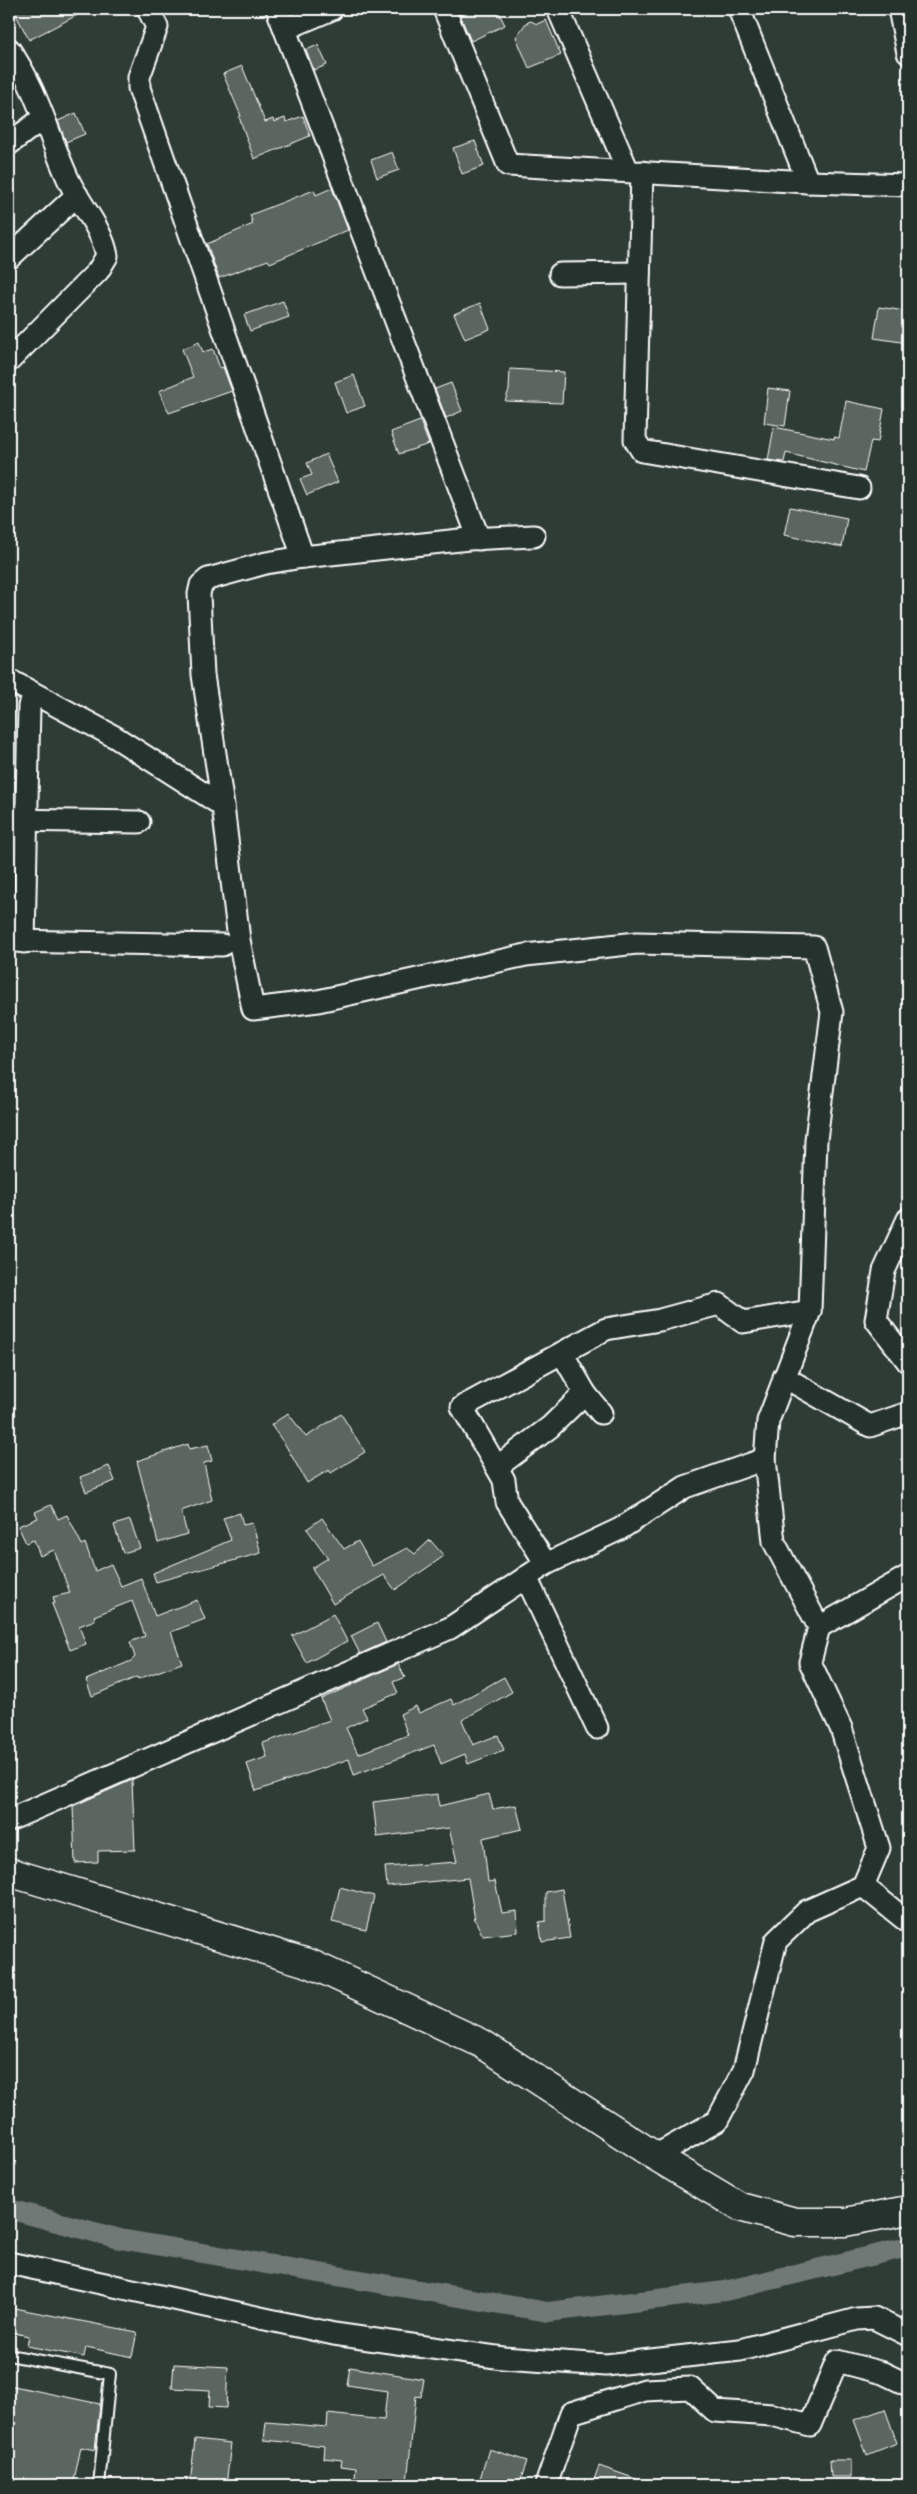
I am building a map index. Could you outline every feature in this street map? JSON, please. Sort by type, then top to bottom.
[{"type":"main road","points":[[9,1872],[311,1964],[480,2043],[655,2156],[740,2207],[795,2222],[845,2222],[908,2210]]},
{"type":"street","points":[[148,9],[157,27],[139,77],[139,88],[303,556]]},
{"type":"street","points":[[277,9],[479,539]]},
{"type":"street","points":[[285,29],[332,9]]},
{"type":"street","points":[[444,9],[508,165],[808,182],[908,185]]},
{"type":"street","points":[[558,9],[635,172],[639,273],[635,440],[642,451],[859,488]]},
{"type":"street","points":[[739,9],[808,182]]},
{"type":"street","points":[[900,9],[908,53]]},
{"type":"street","points":[[9,49],[22,67],[77,195],[101,236],[107,256],[104,264],[9,360]]},
{"type":"street","points":[[9,144],[43,118]]},
{"type":"street","points":[[9,258],[77,195]]},
{"type":"street","points":[[560,274],[639,273]]},
{"type":"street","points":[[534,536],[479,539],[303,556],[208,579],[201,585],[199,594],[203,676],[223,806],[239,940],[253,1009],[318,1000],[526,955],[637,943],[814,947],[832,1012],[816,1140],[810,1311],[768,1421],[765,1459],[774,1542],[820,1627]]},
{"type":"street","points":[[9,680],[115,737],[223,806]]},
{"type":"street","points":[[29,706],[18,820],[16,942],[222,945]]},
{"type":"street","points":[[18,820],[139,822]]},
{"type":"street","points":[[908,1219],[884,1271],[876,1320],[908,1362]]},
{"type":"street","points":[[546,1564],[507,1502],[504,1480],[462,1407],[606,1330],[660,1320],[719,1304],[743,1322],[810,1311]]},
{"type":"street","points":[[562,1353],[585,1393],[601,1414]]},
{"type":"street","points":[[784,1377],[870,1426],[908,1413]]},
{"type":"street","points":[[497,1467],[550,1427],[585,1393]]},
{"type":"street","points":[[9,1820],[450,1628],[546,1564],[620,1529],[685,1487],[765,1459]]},
{"type":"street","points":[[655,2156],[717,2121],[744,2070],[776,1941],[807,1911],[863,1886],[878,1848],[841,1728],[810,1662],[820,1627],[908,1576]]},
{"type":"street","points":[[526,1577],[597,1728]]},
{"type":"street","points":[[863,1886],[908,1922]]},
{"type":"street","points":[[9,2263],[334,2334],[502,2358],[616,2364],[740,2350],[857,2319],[874,2318],[908,2335]]},
{"type":"street","points":[[546,2485],[571,2413],[646,2390],[690,2388],[715,2410],[772,2415],[810,2425],[837,2361],[883,2373],[908,2385]]},
{"type":"lane","points":[[9,2355],[110,2374],[99,2485]]},
{"type":"building","points":[[13,9],[89,9],[29,40]]},
{"type":"building","points":[[468,9],[497,9],[505,25],[471,41],[459,13]]},
{"type":"building","points":[[546,20],[561,55],[529,68],[516,37],[526,23],[531,21],[537,24]]},
{"type":"building","points":[[318,45],[327,65],[314,70],[306,50]]},
{"type":"building","points":[[242,66],[265,122],[273,119],[274,122],[285,118],[286,122],[303,116],[310,136],[254,159],[239,117],[241,116],[223,74]]},
{"type":"building","points":[[76,113],[85,134],[66,142],[58,121]]},
{"type":"building","points":[[475,141],[484,166],[462,174],[453,148]]},
{"type":"building","points":[[392,152],[399,170],[377,178],[371,160]]},
{"type":"building","points":[[332,188],[348,230],[270,263],[268,260],[219,278],[207,244],[253,224],[250,215],[314,190],[316,195]]},
{"type":"building","points":[[283,301],[289,317],[250,331],[244,315]]},
{"type":"building","points":[[480,303],[490,329],[465,339],[454,314]]},
{"type":"building","points":[[879,307],[905,311],[905,315],[908,318],[908,343],[874,338]]},
{"type":"building","points":[[199,342],[203,352],[213,349],[220,368],[223,367],[232,391],[169,413],[159,391],[193,377],[182,349]]},
{"type":"building","points":[[510,369],[564,372],[562,403],[505,401],[509,390]]},
{"type":"building","points":[[354,375],[365,406],[346,413],[335,382]]},
{"type":"building","points":[[451,383],[462,411],[446,418],[435,389]]},
{"type":"building","points":[[768,388],[790,391],[785,426],[764,423]]},
{"type":"building","points":[[846,401],[884,409],[878,442],[871,441],[864,472],[786,453],[784,462],[768,460],[774,427],[834,439],[834,437],[839,438]]},
{"type":"building","points":[[420,421],[429,444],[399,454],[391,432]]},
{"type":"building","points":[[326,454],[338,482],[307,495],[300,479],[312,475],[307,463]]},
{"type":"building","points":[[790,507],[847,518],[842,547],[784,535]]},
{"type":"building","points":[[288,1413],[306,1437],[341,1414],[365,1452],[331,1473],[329,1470],[307,1483],[286,1446],[271,1425]]},
{"type":"building","points":[[188,1444],[189,1449],[208,1445],[212,1461],[204,1463],[212,1500],[181,1511],[187,1534],[158,1543],[137,1461]]},
{"type":"building","points":[[109,1466],[115,1481],[86,1492],[80,1477]]},
{"type":"building","points":[[51,1505],[58,1519],[67,1515],[82,1545],[85,1543],[95,1571],[111,1564],[121,1586],[141,1578],[155,1616],[197,1600],[205,1619],[171,1632],[182,1663],[138,1679],[137,1677],[92,1696],[86,1680],[131,1661],[135,1657],[130,1642],[145,1636],[132,1601],[94,1616],[95,1620],[79,1626],[86,1644],[70,1650],[52,1604],[55,1603],[53,1597],[70,1593],[54,1550],[40,1556],[34,1540],[26,1543],[18,1526],[38,1518],[35,1512]]},
{"type":"building","points":[[240,1513],[243,1525],[252,1523],[261,1553],[156,1582],[153,1573],[231,1540],[223,1518]]},
{"type":"building","points":[[322,1518],[344,1549],[358,1541],[372,1566],[407,1548],[415,1554],[430,1540],[444,1556],[395,1590],[384,1575],[333,1604],[312,1568],[328,1558],[307,1529]]},
{"type":"building","points":[[130,1520],[140,1548],[123,1553],[114,1525]]},
{"type":"building","points":[[333,1614],[347,1641],[307,1663],[292,1636]]},
{"type":"building","points":[[377,1623],[386,1642],[360,1654],[351,1636]]},
{"type":"building","points":[[398,1664],[405,1677],[393,1682],[398,1693],[362,1708],[367,1718],[346,1728],[358,1754],[408,1735],[400,1714],[416,1706],[419,1713],[451,1699],[454,1705],[504,1677],[512,1692],[462,1720],[473,1745],[498,1735],[504,1750],[468,1764],[465,1754],[441,1764],[434,1745],[354,1775],[349,1759],[256,1791],[247,1764],[267,1757],[263,1743],[330,1720],[321,1699]]},
{"type":"building","points":[[132,1780],[135,1850],[98,1851],[98,1862],[75,1863],[73,1806]]},
{"type":"building","points":[[438,1794],[439,1806],[489,1794],[493,1809],[516,1805],[522,1829],[483,1838],[488,1882],[495,1881],[502,1913],[517,1911],[518,1932],[483,1936],[475,1920],[468,1878],[387,1886],[385,1867],[457,1862],[449,1828],[377,1837],[373,1802]]},
{"type":"building","points":[[340,1887],[374,1896],[366,1930],[332,1922]]},
{"type":"building","points":[[562,1889],[570,1938],[542,1942],[539,1922],[546,1921],[546,1892]]},
{"type":"building","points":[[9,2307],[137,2332],[132,2357],[86,2347],[84,2357],[27,2346],[29,2336],[9,2332]]},
{"type":"building","points":[[174,2364],[228,2367],[226,2408],[209,2407],[210,2390],[172,2388]]},
{"type":"building","points":[[350,2367],[424,2379],[421,2397],[416,2396],[407,2482],[391,2481],[391,2485],[354,2485],[356,2468],[341,2466],[342,2460],[324,2458],[325,2446],[264,2440],[266,2422],[327,2427],[328,2414],[384,2420],[387,2391],[347,2385]]},
{"type":"building","points":[[9,2385],[100,2404],[95,2450],[81,2447],[73,2485],[9,2485]]},
{"type":"building","points":[[885,2409],[897,2443],[867,2455],[854,2420]]},
{"type":"building","points":[[195,2439],[231,2443],[226,2485],[190,2485]]},
{"type":"building","points":[[489,2449],[527,2461],[519,2485],[478,2485]]},
{"type":"building","points":[[830,2460],[851,2460],[851,2477],[831,2477]]},
{"type":"building","points":[[599,2466],[648,2483],[647,2485],[592,2485]]},
{"type":"waterway","points":[[9,2209],[120,2239],[548,2312],[725,2291],[908,2247]]}]
